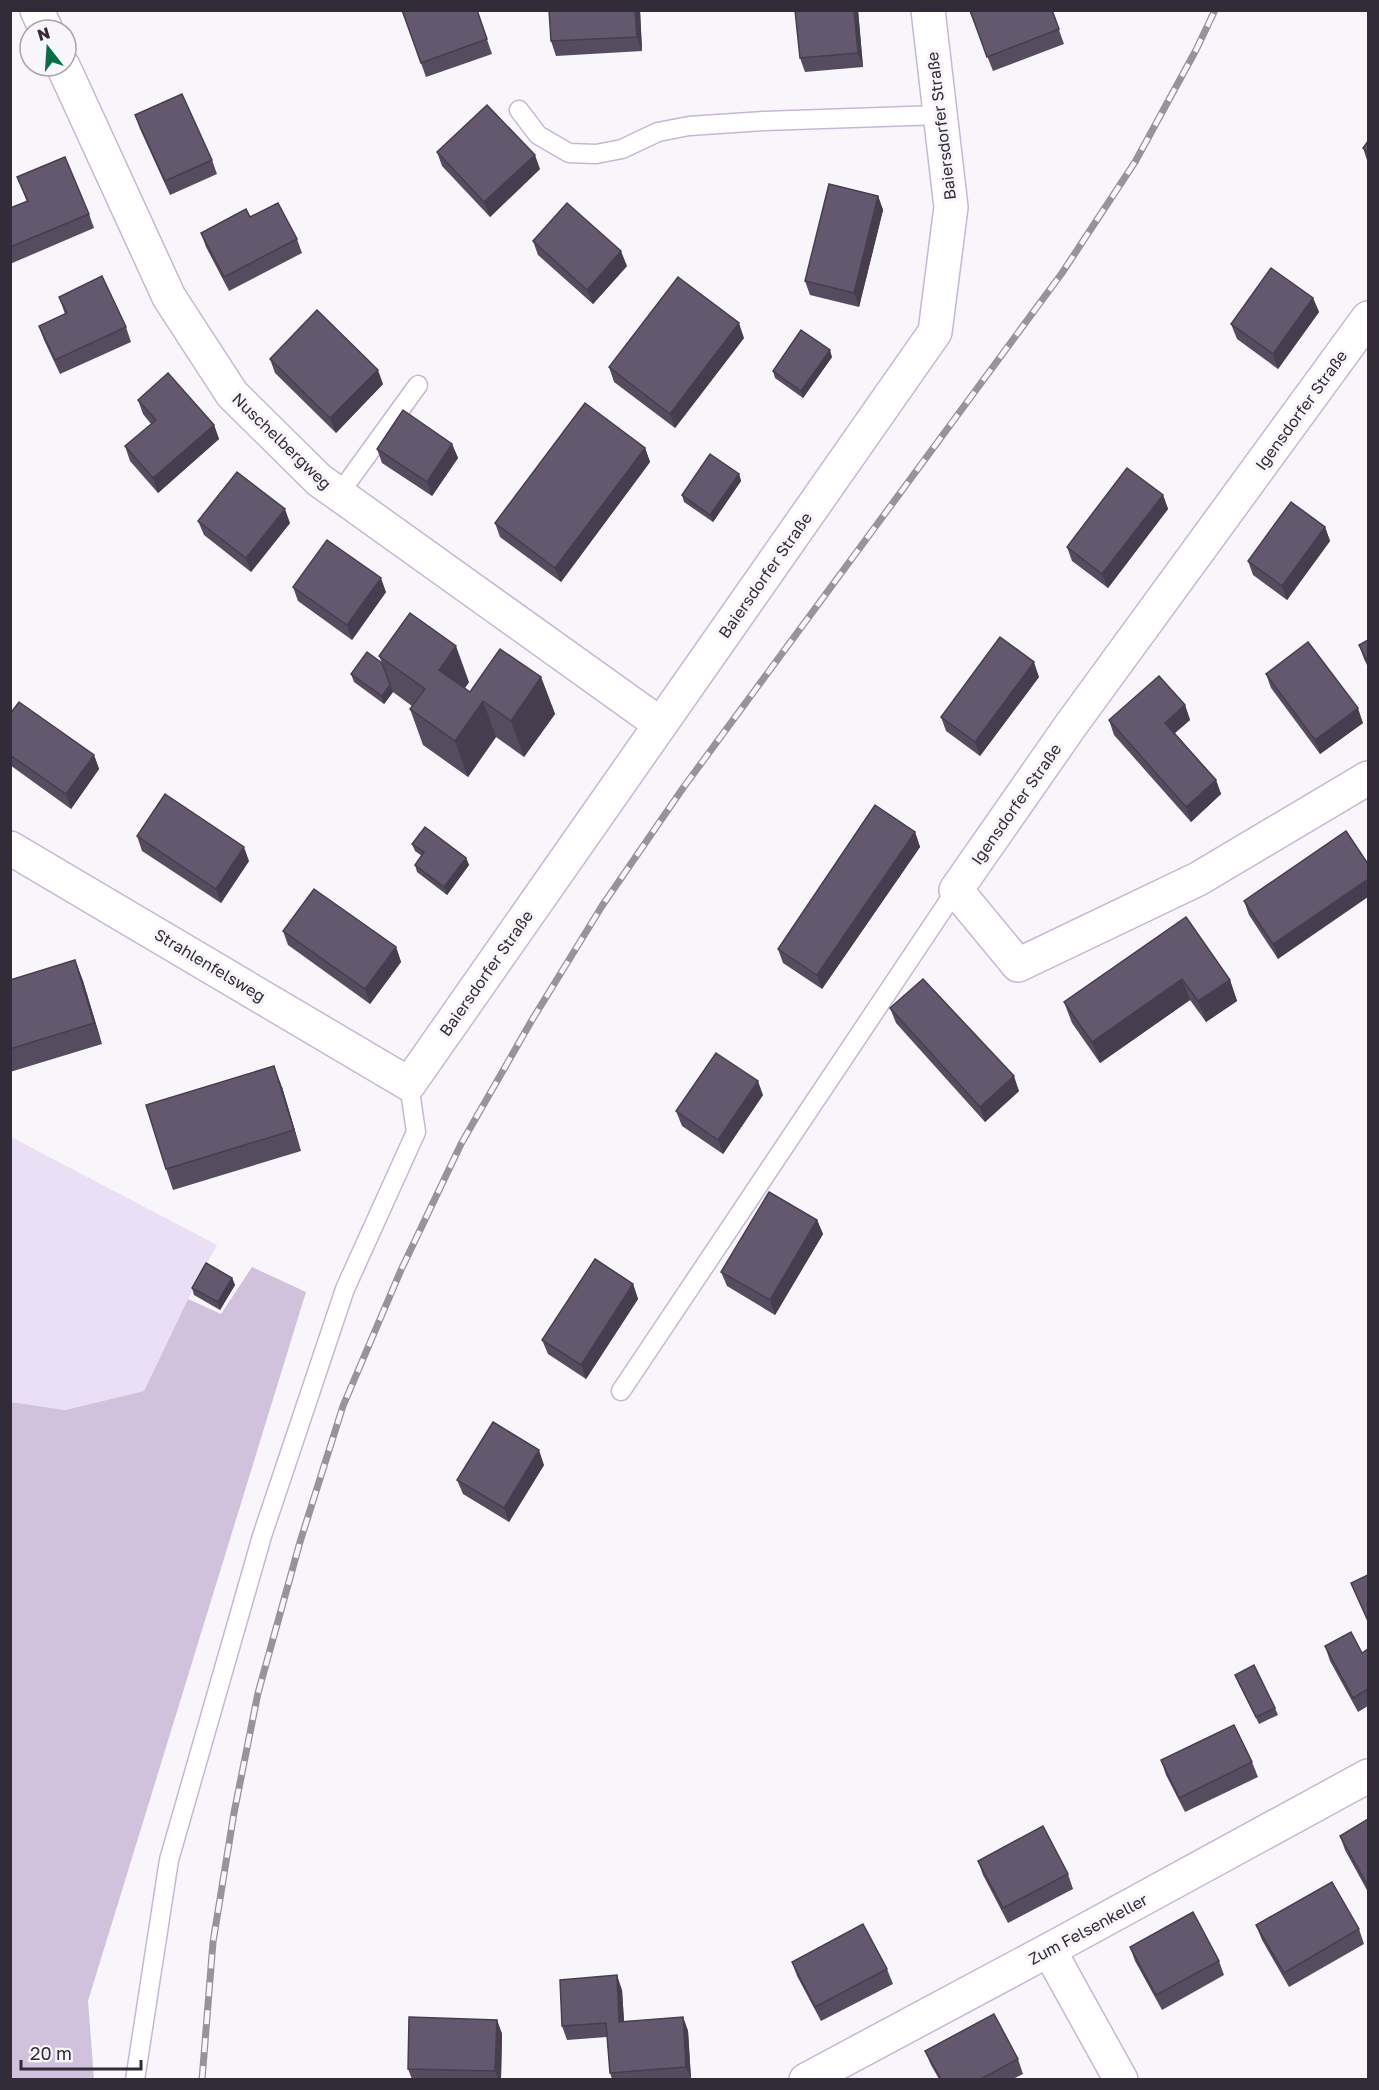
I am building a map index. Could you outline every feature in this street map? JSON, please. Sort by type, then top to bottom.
[{"type":"street","name":"Baiersdorfer Straße","points":[[409,1084],[936,332],[951,207],[928,10]]},
{"type":"street","name":"Nuschelbergweg","points":[[69,78],[176,307],[232,394],[319,480],[660,724]]},
{"type":"street","name":"Igensdorfer Straße","points":[[956,890],[1071,725],[1368,318]]},
{"type":"street","points":[[956,890],[1018,965],[1198,879],[1368,778]]},
{"type":"street","name":"Strahlenfelsweg","points":[[10,848],[409,1084]]},
{"type":"street","name":"Zum Felsenkeller","points":[[806,2079],[1368,1776]]},
{"type":"street","points":[[1049,1950],[1121,2079]]},
{"type":"lane","points":[[519,110],[538,135],[569,153],[597,154],[622,149],[658,132],[689,126],[940,115]]},
{"type":"lane","points":[[339,494],[418,385]]},
{"type":"lane","points":[[621,1391],[956,890]]},
{"type":"lane","points":[[135,2079],[169,1860],[262,1536],[345,1289],[416,1132],[409,1084]]},
{"type":"shaded area","points":[[11,1137],[217,1245],[144,1391],[65,1410],[11,1402]]},
{"type":"shaded area","points":[[252,1267],[306,1292],[88,2001],[94,2079],[11,2079],[11,1402],[65,1410],[144,1391],[188,1299],[221,1314]]},
{"type":"building","points":[[402,10],[477,10],[487,39],[421,63]]},
{"type":"building","points":[[549,10],[635,10],[637,37],[551,41]]},
{"type":"building","points":[[795,10],[854,10],[858,53],[800,58]]},
{"type":"building","points":[[970,10],[1052,10],[1059,29],[987,57]]},
{"type":"building","points":[[182,94],[212,160],[165,181],[135,115]]},
{"type":"building","points":[[487,105],[535,155],[484,202],[437,152]]},
{"type":"building","points":[[1368,141],[1368,152],[1363,148]]},
{"type":"building","points":[[65,157],[89,214],[10,247],[10,208],[28,201],[17,177]]},
{"type":"building","points":[[829,184],[878,196],[854,293],[805,281]]},
{"type":"building","points":[[278,203],[297,239],[224,277],[201,233],[246,209],[250,217]]},
{"type":"building","points":[[567,203],[621,251],[587,290],[533,241]]},
{"type":"building","points":[[1271,268],[1313,298],[1273,354],[1231,324]]},
{"type":"building","points":[[102,276],[126,327],[55,360],[39,326],[67,313],[59,297]]},
{"type":"building","points":[[678,277],[739,323],[670,414],[609,367]]},
{"type":"building","points":[[317,310],[378,370],[330,418],[270,359]]},
{"type":"building","points":[[801,330],[830,350],[801,391],[773,371]]},
{"type":"building","points":[[168,373],[214,425],[153,478],[125,446],[156,420],[138,400]]},
{"type":"building","points":[[585,403],[645,448],[555,568],[495,523]]},
{"type":"building","points":[[403,410],[452,444],[427,482],[377,449]]},
{"type":"building","points":[[710,454],[739,474],[710,515],[682,495]]},
{"type":"building","points":[[1127,468],[1163,495],[1102,574],[1067,547]]},
{"type":"building","points":[[237,472],[285,509],[246,558],[198,521]]},
{"type":"building","points":[[1291,502],[1325,527],[1282,586],[1248,561]]},
{"type":"building","points":[[327,540],[381,578],[347,625],[293,587]]},
{"type":"building","points":[[410,613],[456,646],[439,670],[470,692],[500,649],[541,677],[511,721],[483,701],[455,741],[410,709],[425,689],[379,656]]},
{"type":"building","points":[[1000,637],[1034,662],[975,742],[941,717]]},
{"type":"building","points":[[1368,640],[1368,662],[1359,645]]},
{"type":"building","points":[[1308,642],[1358,708],[1315,740],[1266,674]]},
{"type":"building","points":[[367,652],[382,663],[390,685],[382,696],[351,674]]},
{"type":"building","points":[[1159,676],[1185,705],[1165,723],[1216,780],[1186,807],[1109,720]]},
{"type":"building","points":[[19,702],[94,755],[66,794],[10,755],[10,714]]},
{"type":"building","points":[[165,794],[244,847],[216,889],[137,836]]},
{"type":"building","points":[[875,805],[915,832],[817,975],[778,949]]},
{"type":"building","points":[[425,827],[466,858],[444,887],[415,865],[424,852],[412,844]]},
{"type":"building","points":[[1346,831],[1368,864],[1368,879],[1273,944],[1244,901]]},
{"type":"building","points":[[314,889],[396,947],[365,989],[283,931]]},
{"type":"building","points":[[1186,917],[1230,980],[1198,1001],[1182,979],[1092,1042],[1064,1002]]},
{"type":"building","points":[[75,960],[94,1023],[10,1049],[10,980]]},
{"type":"building","points":[[923,979],[1014,1076],[980,1107],[890,1008]]},
{"type":"building","points":[[716,1053],[758,1081],[718,1140],[676,1111]]},
{"type":"building","points":[[274,1066],[294,1130],[166,1169],[146,1105]]},
{"type":"building","points":[[769,1192],[817,1220],[770,1300],[721,1272]]},
{"type":"building","points":[[595,1259],[633,1284],[581,1365],[542,1340]]},
{"type":"building","points":[[206,1263],[232,1278],[218,1302],[192,1288]]},
{"type":"building","points":[[493,1422],[539,1450],[504,1508],[457,1480]]},
{"type":"building","points":[[1368,1575],[1368,1621],[1351,1583]]},
{"type":"building","points":[[1351,1632],[1362,1653],[1368,1649],[1368,1689],[1353,1698],[1325,1646]]},
{"type":"building","points":[[1254,1665],[1275,1708],[1256,1717],[1235,1675]]},
{"type":"building","points":[[1234,1725],[1252,1762],[1179,1798],[1161,1760]]},
{"type":"building","points":[[1368,1819],[1368,1886],[1340,1836]]},
{"type":"building","points":[[1043,1826],[1068,1874],[1003,1908],[978,1861]]},
{"type":"building","points":[[1332,1882],[1359,1929],[1284,1973],[1256,1925]]},
{"type":"building","points":[[1193,1912],[1219,1961],[1156,1995],[1130,1947]]},
{"type":"building","points":[[863,1924],[887,1969],[815,2007],[792,1962]]},
{"type":"building","points":[[617,1975],[619,2022],[683,2017],[686,2067],[610,2073],[606,2023],[562,2026],[560,1980]]},
{"type":"building","points":[[994,2014],[1018,2059],[981,2079],[941,2079],[925,2051]]},
{"type":"building","points":[[409,2017],[497,2020],[495,2071],[408,2069]]},
{"type":"railway","points":[[202,2080],[213,1942],[234,1813],[258,1693],[300,1542],[343,1406],[401,1270],[461,1144],[532,1020],[602,906],[683,788],[1062,273],[1135,162],[1196,50],[1215,10]]}]
